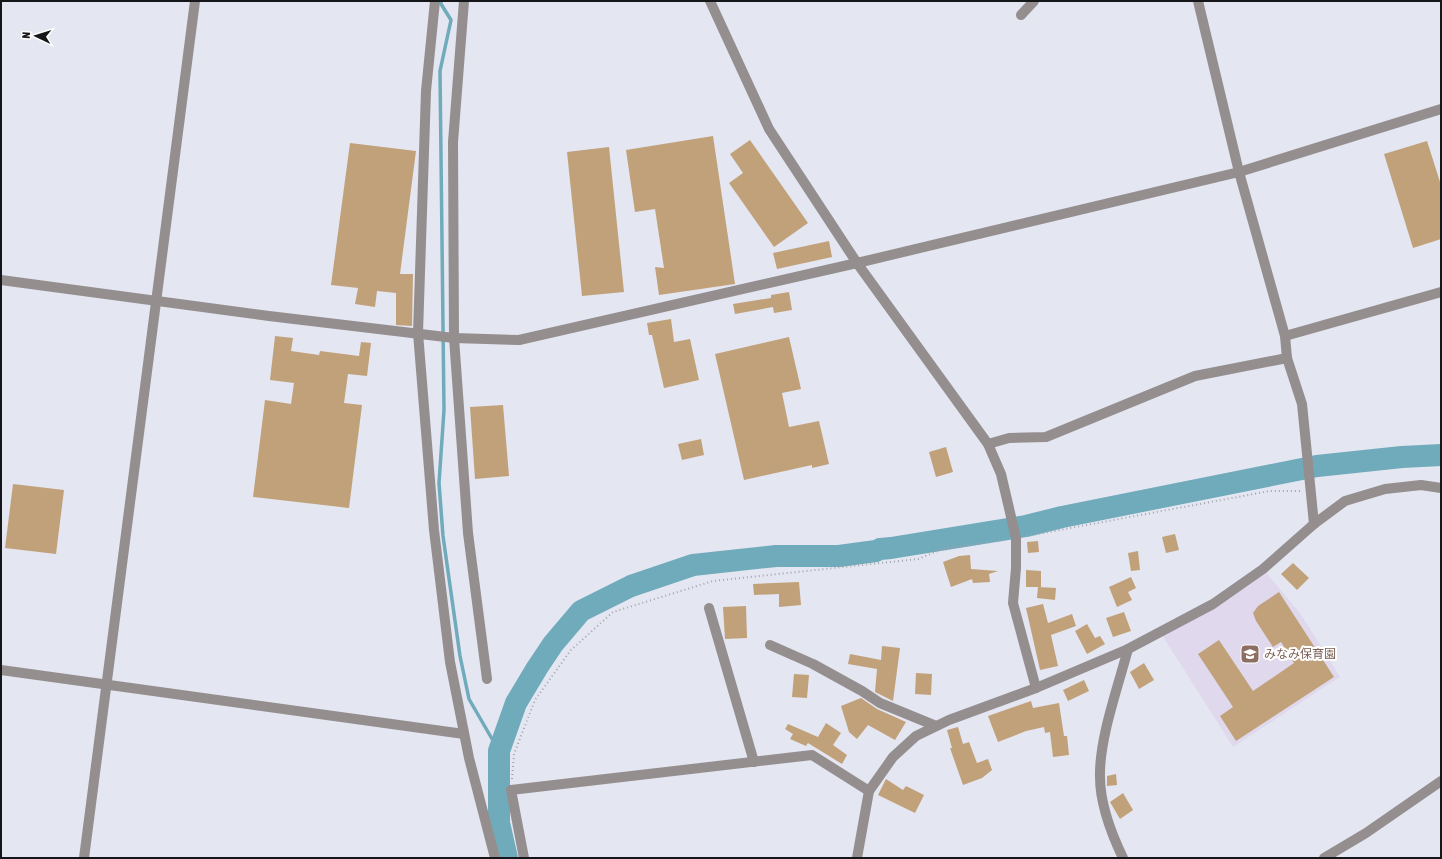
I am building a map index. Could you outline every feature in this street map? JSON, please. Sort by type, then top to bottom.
[{"type":"street","points":[[84,858],[195,1]]},
{"type":"street","points":[[435,1],[426,91],[421,333],[434,530],[450,662],[464,734],[495,858]]},
{"type":"street","points":[[464,1],[453,142],[454,338],[468,533],[487,678]]},
{"type":"street","points":[[710,1],[769,129],[857,263],[988,444],[1001,474],[1016,538],[1016,568],[1013,603],[1036,688]]},
{"type":"street","points":[[1021,15],[1034,1]]},
{"type":"street","points":[[1198,1],[1239,172],[1285,336],[1287,358],[1302,404],[1314,524]]},
{"type":"street","points":[[1,280],[155,301],[454,338],[519,340],[857,263],[1239,172],[1441,109]]},
{"type":"street","points":[[1285,336],[1441,292]]},
{"type":"street","points":[[988,444],[1009,438],[1046,437],[1195,376],[1287,358]]},
{"type":"street","points":[[857,858],[869,790],[893,757],[916,736],[936,726],[1036,688],[1128,649],[1219,599],[1263,570],[1314,524],[1345,501],[1385,489],[1421,485],[1441,488]]},
{"type":"street","points":[[709,608],[754,762]]},
{"type":"street","points":[[770,645],[813,664],[862,690],[880,703],[936,726]]},
{"type":"street","points":[[1123,858],[1108,827],[1100,778],[1101,753],[1128,649]]},
{"type":"street","points":[[1,670],[464,734]]},
{"type":"street","points":[[524,858],[511,790],[812,755],[869,790]]},
{"type":"street","points":[[1324,858],[1366,833],[1441,781]]},
{"type":"path","points":[[511,790],[514,754],[534,700],[571,650],[613,612],[713,581],[918,559],[945,548],[1016,538],[1270,491],[1311,490]]},
{"type":"shaded area","name":"みなみ保育園","points":[[1263,569],[1300,613],[1340,677],[1233,747],[1160,632]]},
{"type":"building","points":[[713,136],[735,284],[659,295],[655,267],[664,268],[655,209],[635,212],[626,150]]},
{"type":"building","points":[[750,140],[808,223],[774,247],[729,183],[743,173],[730,154]]},
{"type":"building","points":[[1427,141],[1441,185],[1441,239],[1413,248],[1384,154]]},
{"type":"building","points":[[350,143],[416,151],[400,274],[413,274],[412,326],[396,325],[396,293],[377,291],[375,307],[355,304],[358,288],[331,285]]},
{"type":"building","points":[[609,147],[624,292],[582,296],[567,152]]},
{"type":"building","points":[[829,241],[832,257],[777,269],[773,253]]},
{"type":"building","points":[[789,292],[792,310],[774,313],[773,307],[735,314],[733,304],[771,298],[771,295]]},
{"type":"building","points":[[671,319],[674,342],[690,339],[699,380],[664,388],[652,335],[649,335],[647,323]]},
{"type":"building","points":[[275,336],[293,338],[291,351],[319,355],[320,351],[359,356],[361,342],[371,343],[367,376],[348,374],[344,403],[362,405],[349,508],[253,497],[265,400],[291,404],[294,383],[270,380]]},
{"type":"building","points":[[789,337],[801,389],[782,393],[789,427],[819,421],[829,464],[812,468],[812,465],[744,480],[715,354]]},
{"type":"building","points":[[503,405],[509,476],[475,479],[470,407]]},
{"type":"building","points":[[701,439],[704,455],[682,460],[678,444]]},
{"type":"building","points":[[946,447],[953,472],[936,477],[929,452]]},
{"type":"building","points":[[13,484],[64,490],[56,554],[5,548]]},
{"type":"building","points":[[1175,534],[1179,550],[1166,553],[1162,537]]},
{"type":"building","points":[[1038,541],[1039,552],[1028,553],[1027,542]]},
{"type":"building","points":[[1138,551],[1140,570],[1131,571],[1128,553]]},
{"type":"building","points":[[970,555],[971,569],[998,571],[989,574],[990,582],[973,583],[972,579],[951,587],[943,562],[959,556]]},
{"type":"building","points":[[1293,563],[1309,578],[1297,590],[1281,574]]},
{"type":"building","points":[[1026,570],[1041,571],[1041,587],[1026,587]]},
{"type":"building","points":[[1131,577],[1136,588],[1128,592],[1132,600],[1117,607],[1109,587]]},
{"type":"building","points":[[799,582],[801,605],[779,607],[779,594],[754,595],[753,584]]},
{"type":"building","points":[[1038,587],[1056,588],[1055,600],[1037,598]]},
{"type":"building","points":[[1279,592],[1334,677],[1236,741],[1220,716],[1233,707],[1198,654],[1219,640],[1253,691],[1294,663],[1281,642],[1273,647],[1256,621],[1253,613],[1258,606]]},
{"type":"building","points":[[1043,604],[1048,623],[1072,614],[1076,626],[1051,635],[1058,666],[1040,670],[1026,608]]},
{"type":"building","points":[[746,606],[747,638],[725,639],[723,607]]},
{"type":"building","points":[[1124,612],[1131,631],[1113,637],[1106,618]]},
{"type":"building","points":[[1087,624],[1095,638],[1100,636],[1105,644],[1087,654],[1075,631]]},
{"type":"building","points":[[882,646],[900,648],[893,701],[875,692],[877,669],[848,664],[850,654],[881,660]]},
{"type":"building","points":[[1144,663],[1154,680],[1139,689],[1130,672]]},
{"type":"building","points":[[916,673],[932,674],[931,695],[915,694]]},
{"type":"building","points":[[794,674],[809,675],[807,698],[792,697]]},
{"type":"building","points":[[1084,680],[1089,691],[1068,701],[1063,690]]},
{"type":"building","points":[[861,698],[877,709],[906,722],[895,740],[868,725],[857,739],[849,732],[841,706]]},
{"type":"building","points":[[1031,701],[1033,708],[1059,703],[1064,736],[1067,736],[1069,755],[1053,757],[1050,732],[1045,733],[1044,727],[1026,731],[998,742],[988,716]]},
{"type":"building","points":[[826,723],[841,733],[833,745],[847,755],[842,764],[808,743],[806,746],[790,739],[793,734],[785,729],[788,724],[818,737]]},
{"type":"building","points":[[958,727],[963,744],[969,742],[977,763],[988,759],[992,770],[982,778],[963,785],[950,748],[952,748],[947,730]]},
{"type":"building","points":[[1116,774],[1117,785],[1107,786],[1107,776]]},
{"type":"building","points":[[886,779],[903,790],[906,786],[924,795],[915,813],[878,795]]},
{"type":"building","points":[[1123,793],[1133,810],[1120,819],[1110,802]]},
{"type":"waterway","points":[[441,1],[441,4],[451,20],[440,71],[444,410],[439,483],[443,536],[460,656],[469,699],[499,751]]},
{"type":"waterway","points":[[507,858],[499,823],[499,751],[516,703],[553,644],[581,611],[631,586],[693,565],[776,556],[839,556],[876,551],[880,549],[1026,526],[1062,517],[1317,466],[1402,457],[1441,455]]},
{"type":"place","name":"みなみ保育園","points":[[1250,654]]}]
